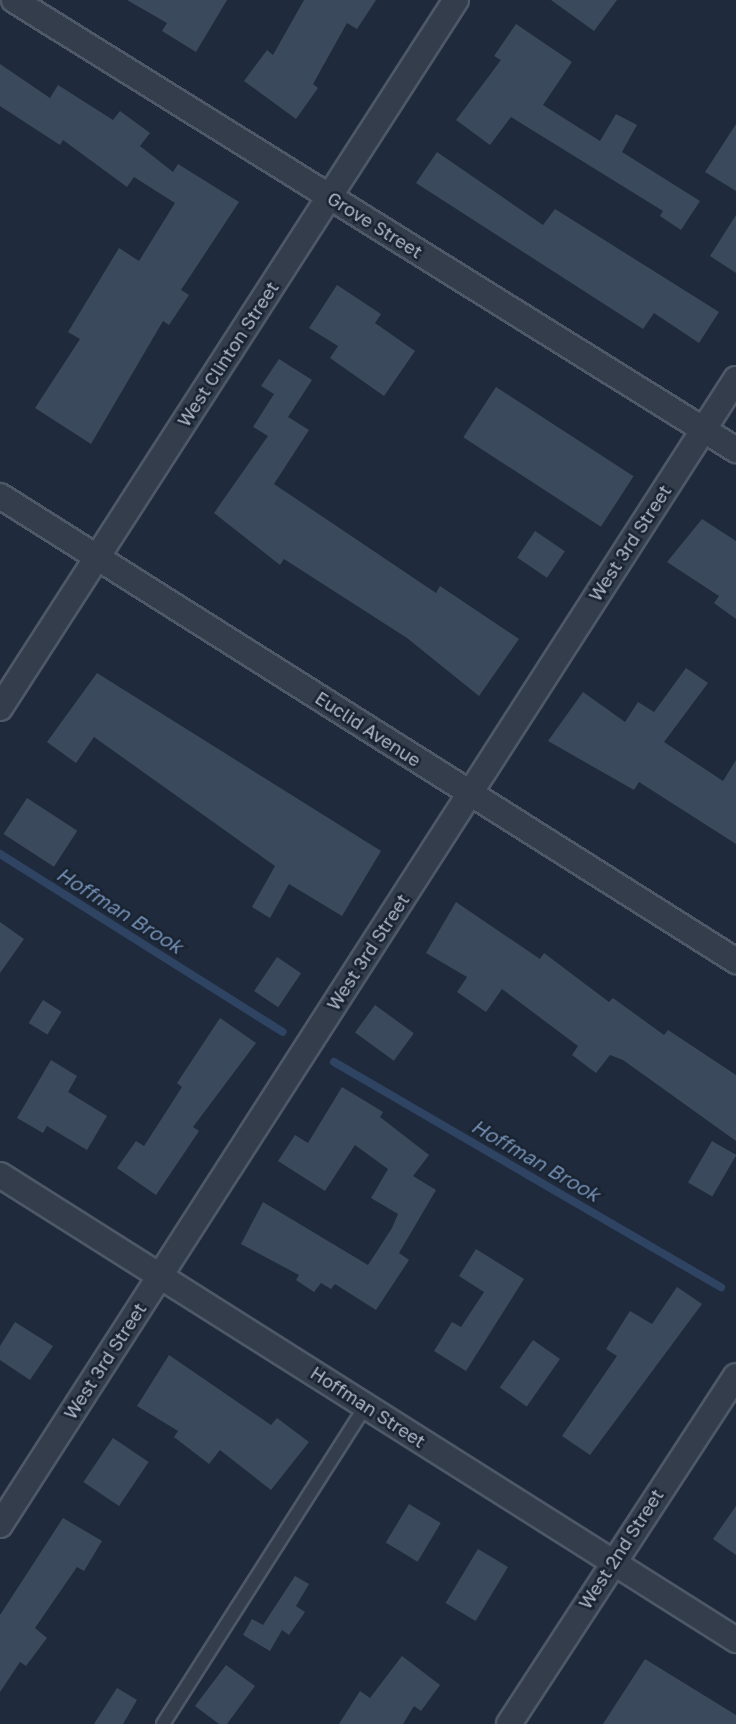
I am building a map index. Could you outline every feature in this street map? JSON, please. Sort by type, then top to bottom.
[{"type":"street","name":"Grove Street","points":[[14,0],[736,450]]},
{"type":"street","name":"West Clinton Street","points":[[0,708],[456,0]]},
{"type":"street","name":"West 3rd Street","points":[[0,1525],[736,379]]},
{"type":"street","name":"Euclid Avenue","points":[[0,496],[736,961]]},
{"type":"street","name":"Hoffman Street","points":[[0,1175],[366,1405],[610,1563],[736,1640]]},
{"type":"street","name":"West 2nd Street","points":[[509,1724],[610,1563],[736,1376]]},
{"type":"lane","points":[[163,1724],[366,1405]]},
{"type":"building","points":[[127,0],[227,0],[196,52],[162,31],[167,23]]},
{"type":"building","points":[[304,0],[376,0],[357,29],[347,23],[313,84],[318,88],[296,119],[244,81],[267,50],[273,55]]},
{"type":"building","points":[[551,0],[617,0],[594,31]]},
{"type":"building","points":[[516,24],[572,62],[543,105],[600,141],[616,114],[637,125],[622,152],[700,201],[681,230],[660,216],[663,211],[511,117],[490,145],[456,120],[501,60],[494,56]]},
{"type":"building","points":[[0,64],[50,98],[58,85],[113,120],[120,111],[150,133],[140,146],[173,172],[178,164],[239,202],[181,290],[189,295],[169,325],[163,321],[91,444],[35,408],[80,339],[68,332],[119,248],[139,261],[175,203],[134,177],[127,187],[63,140],[60,145],[0,106]]},
{"type":"building","points":[[736,124],[736,191],[705,172]]},
{"type":"building","points":[[437,152],[543,225],[555,209],[719,312],[699,343],[654,313],[643,329],[416,183]]},
{"type":"building","points":[[736,215],[736,273],[710,256]]},
{"type":"building","points":[[337,285],[381,314],[375,323],[415,351],[384,396],[330,358],[338,346],[309,328]]},
{"type":"building","points":[[279,359],[312,380],[288,417],[309,430],[274,484],[436,593],[440,586],[519,639],[479,696],[407,638],[284,559],[280,565],[214,513],[268,436],[253,427],[274,394],[261,386]]},
{"type":"building","points":[[496,387],[634,476],[601,527],[463,437]]},
{"type":"building","points":[[702,519],[736,541],[736,619],[714,603],[719,596],[667,562]]},
{"type":"building","points":[[535,531],[565,551],[547,578],[517,558]]},
{"type":"building","points":[[686,668],[708,683],[664,742],[723,781],[736,760],[736,844],[639,782],[634,790],[548,741],[583,692],[625,722],[638,702],[654,712]]},
{"type":"building","points":[[97,673],[381,851],[342,916],[289,884],[270,918],[252,907],[275,866],[94,737],[76,763],[47,742]]},
{"type":"building","points":[[27,798],[77,831],[54,867],[4,834]]},
{"type":"building","points":[[456,902],[540,959],[544,953],[609,1002],[613,998],[664,1035],[668,1030],[736,1075],[736,1141],[623,1060],[610,1055],[596,1073],[572,1055],[578,1046],[502,989],[486,1012],[457,992],[467,977],[426,953]]},
{"type":"building","points":[[0,922],[24,939],[0,973]]},
{"type":"building","points":[[277,957],[301,973],[278,1007],[254,991]]},
{"type":"building","points":[[43,1000],[62,1012],[47,1035],[29,1023]]},
{"type":"building","points":[[375,1005],[414,1033],[394,1061],[355,1033]]},
{"type":"building","points":[[220,1018],[256,1043],[193,1127],[199,1131],[156,1195],[117,1168],[136,1141],[144,1146],[182,1087],[177,1083]]},
{"type":"building","points":[[51,1060],[77,1076],[68,1092],[107,1116],[87,1150],[47,1126],[43,1133],[17,1118]]},
{"type":"building","points":[[342,1087],[383,1112],[380,1117],[429,1155],[413,1176],[436,1190],[399,1253],[409,1260],[376,1310],[335,1284],[331,1289],[321,1283],[314,1292],[296,1280],[299,1275],[241,1244],[263,1202],[368,1265],[392,1228],[398,1214],[371,1198],[388,1169],[355,1145],[325,1191],[278,1161],[295,1135],[308,1143]]},
{"type":"building","points":[[712,1141],[736,1155],[712,1197],[688,1183]]},
{"type":"building","points":[[476,1249],[524,1279],[466,1371],[434,1351],[452,1322],[461,1327],[484,1292],[459,1276]]},
{"type":"building","points":[[677,1287],[702,1304],[590,1455],[562,1436],[617,1356],[606,1349],[630,1311],[652,1324]]},
{"type":"building","points":[[15,1322],[53,1346],[30,1380],[0,1360],[0,1346]]},
{"type":"building","points":[[533,1340],[560,1359],[527,1406],[500,1388]]},
{"type":"building","points":[[169,1355],[271,1425],[277,1418],[309,1442],[271,1490],[220,1450],[209,1464],[174,1437],[178,1431],[137,1406]]},
{"type":"building","points":[[113,1438],[149,1462],[119,1506],[83,1482]]},
{"type":"building","points":[[409,1504],[441,1523],[418,1562],[386,1543]]},
{"type":"building","points":[[736,1506],[736,1555],[713,1539]]},
{"type":"building","points":[[63,1518],[102,1541],[84,1571],[77,1567],[35,1628],[47,1638],[26,1666],[20,1662],[0,1692],[0,1615]]},
{"type":"building","points":[[478,1549],[508,1567],[476,1621],[446,1603]]},
{"type":"building","points":[[295,1576],[309,1584],[296,1606],[305,1612],[289,1635],[282,1630],[270,1651],[243,1635],[252,1619],[263,1625]]},
{"type":"building","points":[[402,1656],[440,1685],[421,1711],[414,1706],[403,1724],[339,1724],[360,1691],[370,1698]]},
{"type":"building","points":[[645,1659],[736,1715],[736,1724],[603,1724]]},
{"type":"building","points":[[226,1665],[255,1686],[227,1724],[219,1724],[195,1706]]},
{"type":"building","points":[[117,1688],[137,1700],[123,1724],[94,1724]]},
{"type":"waterway","name":"Hoffman Brook","points":[[0,854],[283,1032]]},
{"type":"waterway","name":"Hoffman Brook","points":[[334,1062],[721,1287]]}]
